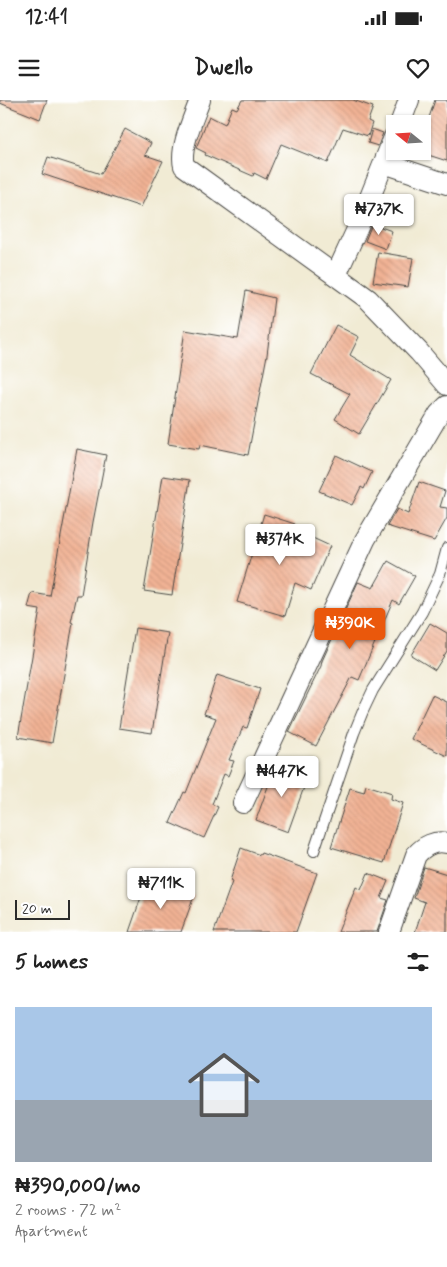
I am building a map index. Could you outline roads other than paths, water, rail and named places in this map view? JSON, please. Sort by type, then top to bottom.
[{"type":"street","points":[[200,100],[182,159],[184,166],[368,298],[447,386]]},
{"type":"street","points":[[403,115],[409,100]]},
{"type":"street","points":[[336,275],[386,158]]},
{"type":"street","points":[[384,163],[447,184]]},
{"type":"street","points":[[243,803],[365,540],[439,414],[447,406]]},
{"type":"street","points":[[389,932],[416,855],[424,847],[440,841],[447,843]]},
{"type":"lane","points":[[314,850],[363,711],[373,690],[422,612],[440,574],[447,548]]}]
